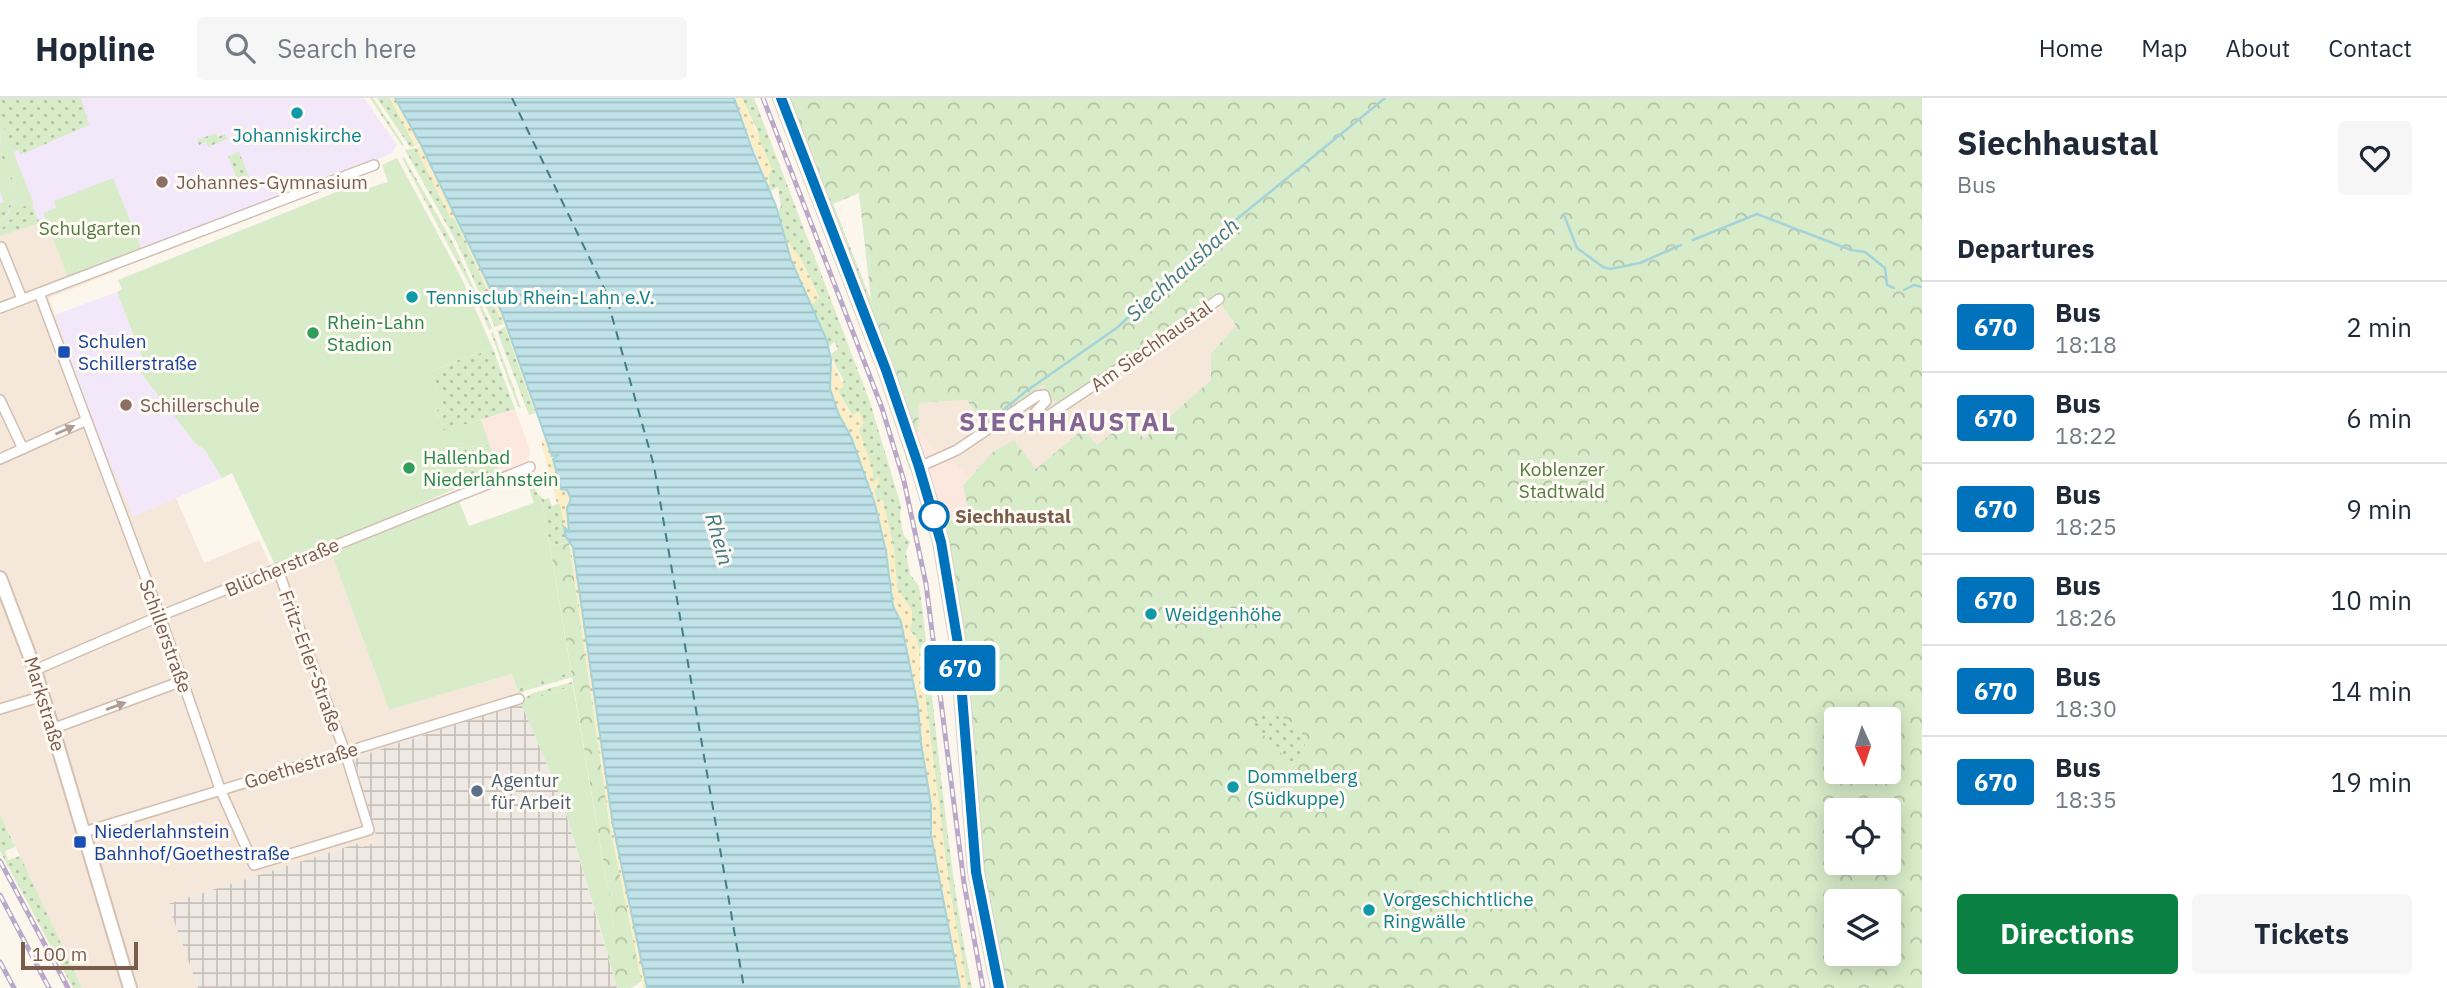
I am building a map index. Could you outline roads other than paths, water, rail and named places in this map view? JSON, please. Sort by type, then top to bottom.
[{"type":"main road","points":[[781,98],[886,370],[941,542],[954,619],[975,860],[999,988]]},
{"type":"street","points":[[0,308],[374,165]]},
{"type":"street","points":[[1,247],[22,299]]},
{"type":"street","name":"Schillerstraße","points":[[39,293],[160,616],[220,789],[254,865],[369,830]]},
{"type":"street","name":"Am Siechhaustal","points":[[919,467],[957,450],[1037,396],[1044,395],[1046,401],[1027,421],[1029,427],[1033,426],[1165,339],[1219,299]]},
{"type":"street","points":[[0,400],[23,449]]},
{"type":"street","points":[[0,459],[85,421]]},
{"type":"street","name":"Blücherstraße","points":[[36,670],[160,616],[530,467]]},
{"type":"street","name":"Fritz-Erler-Straße","points":[[278,570],[345,752],[369,830]]},
{"type":"street","name":"Markstraße","points":[[0,578],[36,670],[130,988]]},
{"type":"street","points":[[52,729],[182,681]]},
{"type":"street","points":[[0,709],[43,696]]},
{"type":"street","name":"Goethestraße","points":[[84,832],[519,699]]},
{"type":"water","name":"Rhein","points":[[395,98],[734,98],[776,206],[791,260],[827,341],[831,360],[830,389],[875,504],[886,552],[893,606],[901,622],[918,707],[931,805],[931,835],[960,988],[647,988],[613,825],[573,547],[566,537],[564,527],[569,532],[567,508],[571,499],[567,490],[561,489],[553,459],[559,455],[552,456],[502,313],[420,143]]},
{"type":"waterway","name":"Siechhausbach","points":[[978,431],[1025,392],[1118,327],[1162,285],[1178,279],[1209,242],[1385,98]]},
{"type":"waterway","points":[[1693,240],[1757,214],[1851,250],[1865,252],[1885,268],[1887,285],[1894,288]]},
{"type":"waterway","points":[[1564,215],[1577,248],[1610,269],[1640,263],[1681,245]]},
{"type":"waterway","points":[[1904,290],[1914,285],[1922,287]]},
{"type":"railway","points":[[763,98],[882,408],[904,481],[926,584],[964,883],[983,988]]},
{"type":"railway","points":[[0,861],[68,988]]},
{"type":"railway","points":[[0,895],[49,988]]},
{"type":"railway","points":[[0,962],[14,988]]},
{"type":"place","name":"Johanniskirche","points":[[297,113]]},
{"type":"place","name":"Johannes-Gymnasium","points":[[162,182]]},
{"type":"place","name":"Tennisclub Rhein-Lahn e.V.","points":[[412,297]]},
{"type":"place","name":"Rhein-Lahn Stadion","points":[[313,333]]},
{"type":"place","name":"Schulen Schillerstraße","points":[[64,352]]},
{"type":"place","name":"Schillerschule","points":[[126,405]]},
{"type":"place","name":"Hallenbad Niederlahnstein","points":[[409,468]]},
{"type":"place","name":"Siechhaustal","points":[[934,516]]},
{"type":"place","name":"Weidgenhöhe","points":[[1151,614]]},
{"type":"place","name":"Dommelberg (Südkuppe)","points":[[1233,787]]},
{"type":"place","name":"Agentur für Arbeit","points":[[477,791]]},
{"type":"place","name":"Niederlahnstein Bahnhof/Goethestraße","points":[[80,842]]},
{"type":"place","name":"Vorgeschichtliche Ringwälle","points":[[1369,910]]},
{"type":"district","name":"SIECHHAUSTAL","points":[[1068,421]]},
{"type":"park label","name":"Schulgarten","points":[[90,228]]},
{"type":"park label","name":"Koblenzer Stadtwald","points":[[1562,480]]}]
